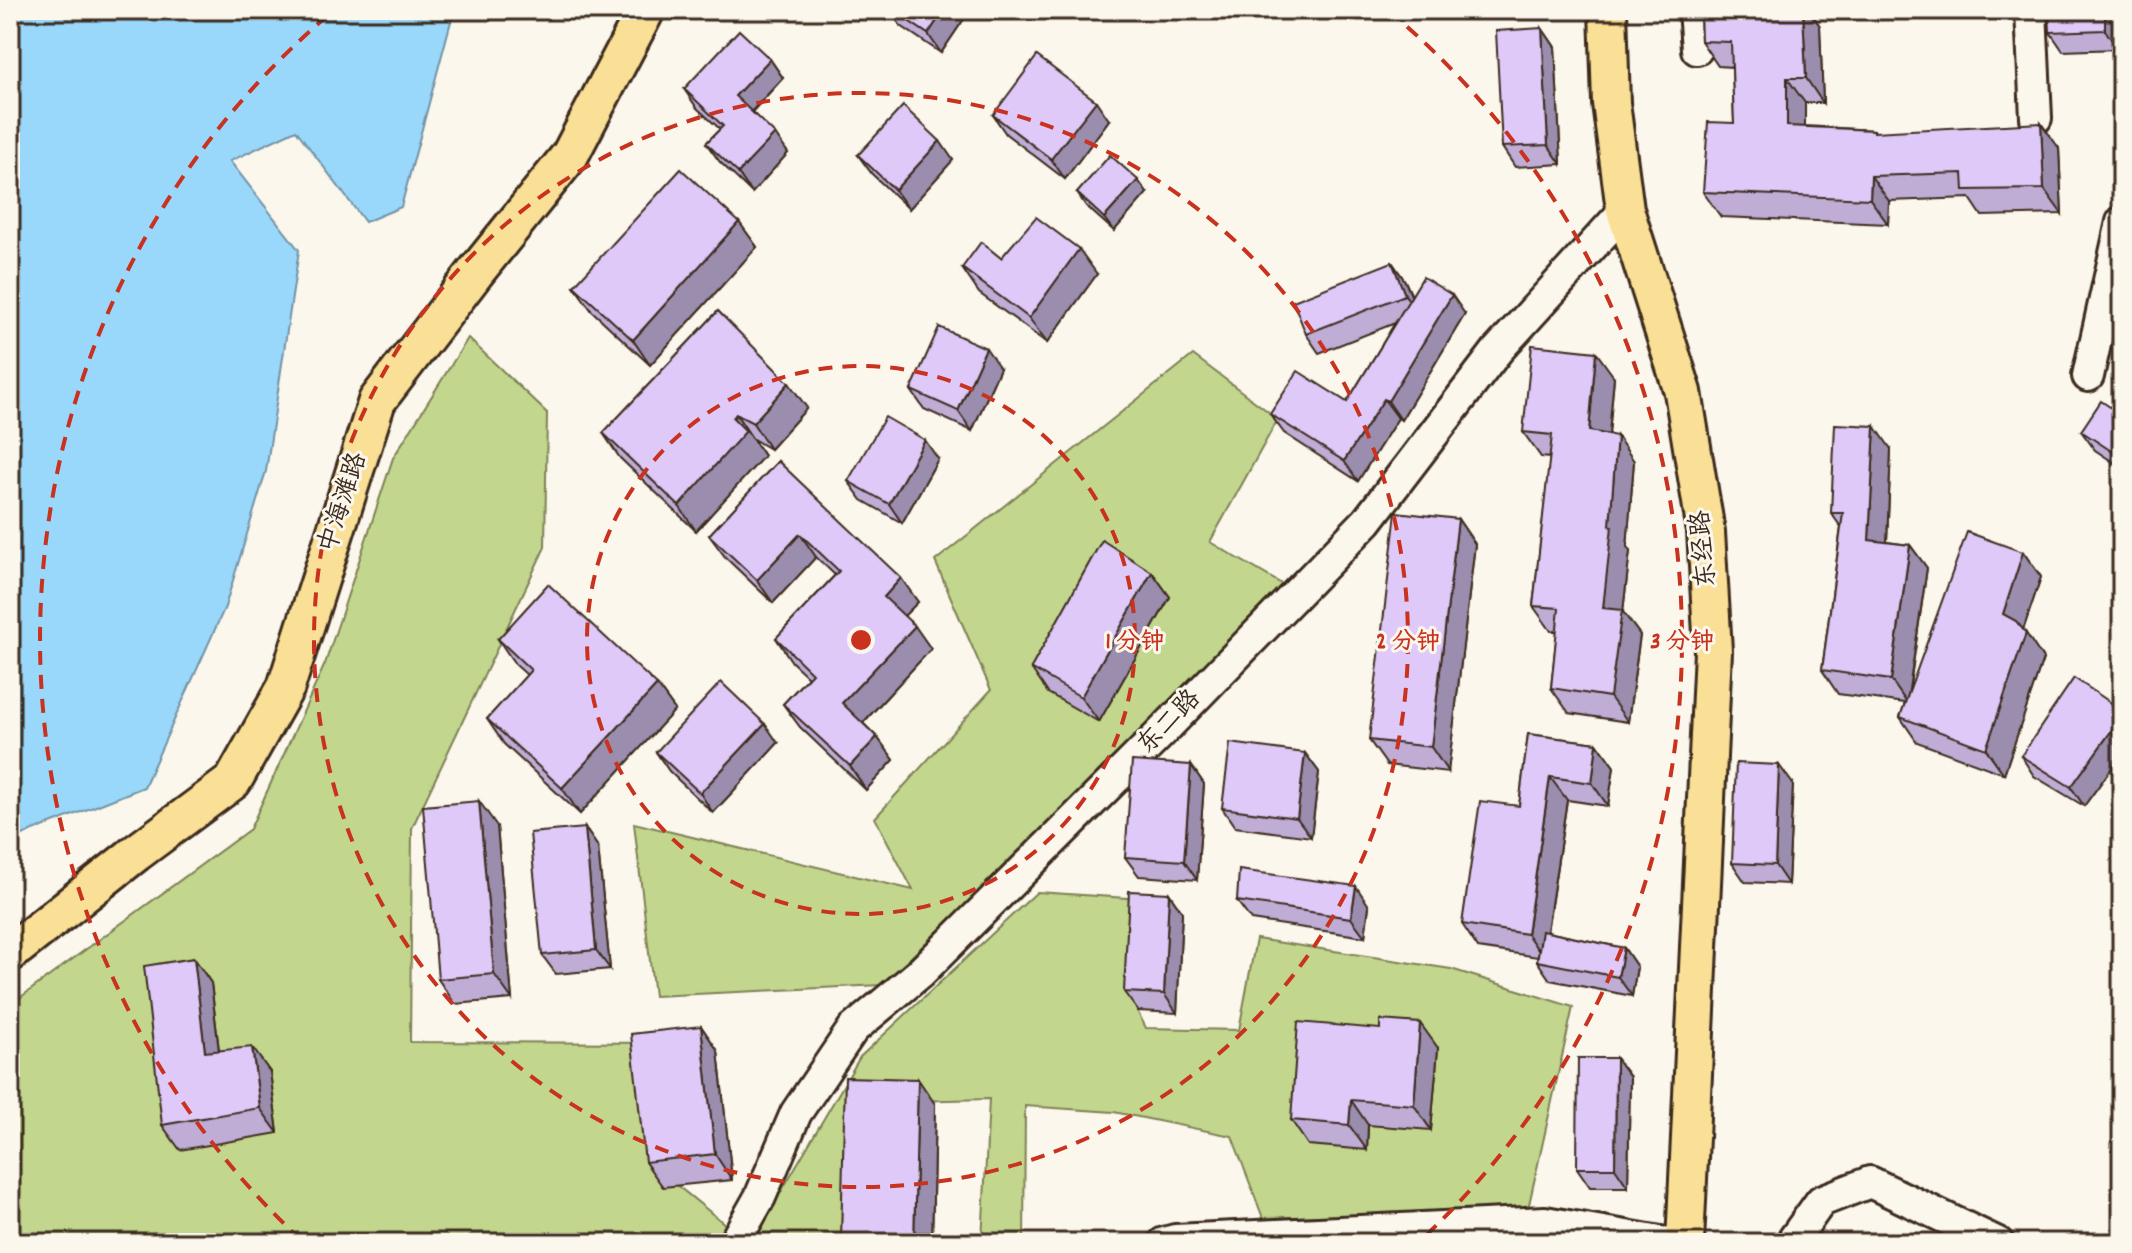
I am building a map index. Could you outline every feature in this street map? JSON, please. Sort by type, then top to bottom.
[{"type":"main road","name":"中海滩路","points":[[10,953],[233,781],[286,687],[377,401],[570,155],[646,10]]},
{"type":"main road","name":"东经路","points":[[1608,10],[1611,103],[1625,210],[1683,392],[1706,532],[1713,651],[1685,1243]]},
{"type":"street","points":[[1694,10],[1697,49]]},
{"type":"street","points":[[2031,10],[2036,118]]},
{"type":"street","name":"东二路","points":[[734,1243],[760,1197],[796,1113],[853,1029],[932,961],[1158,736],[1367,521],[1497,351],[1625,210]]},
{"type":"street","points":[[2088,376],[2122,222]]},
{"type":"street","points":[[1791,1243],[1821,1201],[1870,1182],[1998,1243]]},
{"type":"street","points":[[1164,1243],[1545,1222],[1666,1243]]},
{"type":"green space","points":[[468,338],[547,413],[545,547],[412,828],[410,1042],[677,1043],[658,1170],[726,1225],[711,1243],[10,1243],[10,1005],[250,829],[325,664],[393,458]]},
{"type":"green space","points":[[1193,355],[1278,419],[1210,542],[1290,589],[1256,626],[882,985],[654,996],[634,823],[913,890],[875,818],[991,690],[935,561]]},
{"type":"green space","points":[[1037,892],[1142,899],[1130,997],[1146,1028],[1239,1030],[1256,939],[1451,969],[1573,1007],[1528,1209],[1263,1218],[1232,1136],[1114,1112],[1025,1106],[1024,1243],[982,1243],[989,1099],[865,1102],[853,1227],[841,1243],[770,1243],[758,1231],[860,1057]]},
{"type":"water","points":[[10,10],[454,10],[401,207],[365,222],[296,130],[230,161],[299,250],[266,471],[225,607],[144,787],[10,840]]},
{"type":"building","points":[[892,10],[944,10],[928,34]]},
{"type":"building","points":[[1700,10],[1803,10],[1806,78],[1787,78],[1787,126],[1874,132],[2041,123],[2044,189],[1964,190],[1963,173],[1871,176],[1870,199],[1703,192],[1708,122],[1734,123],[1731,42],[1701,41]]},
{"type":"building","points":[[2049,10],[2105,10],[2105,30],[2050,32]]},
{"type":"building","points":[[1542,28],[1548,145],[1502,147],[1496,31]]},
{"type":"building","points":[[739,30],[770,59],[735,96],[775,134],[738,173],[706,143],[723,126],[684,89]]},
{"type":"building","points":[[1037,56],[1096,101],[1051,159],[993,115]]},
{"type":"building","points":[[903,106],[940,141],[895,190],[858,155]]},
{"type":"building","points":[[1110,155],[1138,180],[1104,218],[1077,193]]},
{"type":"building","points":[[681,169],[739,222],[633,340],[574,286]]},
{"type":"building","points":[[1036,217],[1079,249],[1029,318],[962,268],[981,242],[1001,258]]},
{"type":"building","points":[[1392,262],[1405,295],[1306,334],[1293,301]]},
{"type":"building","points":[[1423,277],[1452,295],[1388,401],[1384,399],[1344,461],[1270,414],[1298,371],[1347,402]]},
{"type":"building","points":[[718,311],[789,383],[753,423],[736,414],[733,418],[746,431],[679,506],[603,433]]},
{"type":"building","points":[[939,327],[986,348],[958,411],[911,390]]},
{"type":"building","points":[[1532,345],[1596,352],[1589,431],[1617,436],[1603,608],[1622,610],[1610,697],[1551,688],[1559,608],[1533,606],[1552,435],[1523,432]]},
{"type":"building","points":[[2101,401],[2122,415],[2122,458],[2081,431]]},
{"type":"building","points":[[885,417],[925,440],[889,504],[848,481]]},
{"type":"building","points":[[1835,424],[1875,426],[1869,540],[1910,545],[1891,680],[1822,670],[1843,513],[1831,513]]},
{"type":"building","points":[[778,461],[901,578],[884,597],[915,626],[842,703],[877,737],[850,766],[783,704],[812,673],[776,638],[839,571],[800,534],[757,580],[709,535]]},
{"type":"building","points":[[1396,512],[1458,519],[1431,747],[1369,740]]},
{"type":"building","points":[[1967,532],[2023,552],[2003,614],[2016,621],[2026,633],[1986,749],[1900,717]]},
{"type":"building","points":[[1102,540],[1152,572],[1081,697],[1031,668]]},
{"type":"building","points":[[548,584],[657,685],[562,788],[487,719],[531,670],[498,639]]},
{"type":"building","points":[[2074,678],[2122,710],[2122,716],[2071,787],[2021,756]]},
{"type":"building","points":[[721,682],[765,724],[700,793],[656,752]]},
{"type":"building","points":[[1528,734],[1597,743],[1592,783],[1550,777],[1527,934],[1462,924],[1480,801],[1519,806]]},
{"type":"building","points":[[1230,743],[1305,753],[1297,818],[1222,808]]},
{"type":"building","points":[[1132,761],[1191,765],[1184,861],[1125,857]]},
{"type":"building","points":[[1736,763],[1779,765],[1775,865],[1732,863]]},
{"type":"building","points":[[479,801],[494,974],[438,979],[423,806]]},
{"type":"building","points":[[585,828],[596,950],[542,955],[530,833]]},
{"type":"building","points":[[1239,870],[1356,886],[1351,918],[1237,901]]},
{"type":"building","points":[[1129,891],[1169,893],[1164,994],[1124,992]]},
{"type":"building","points":[[1542,931],[1624,948],[1618,977],[1537,961]]},
{"type":"building","points":[[194,958],[205,1052],[252,1047],[260,1108],[162,1125],[144,966]]},
{"type":"building","points":[[1380,1020],[1420,1023],[1414,1105],[1351,1100],[1349,1125],[1291,1120],[1298,1022],[1380,1029]]},
{"type":"building","points":[[701,1026],[715,1154],[645,1162],[631,1034]]},
{"type":"building","points":[[1578,1058],[1616,1058],[1615,1168],[1577,1168]]},
{"type":"building","points":[[845,1077],[918,1079],[914,1242],[841,1240]]}]
